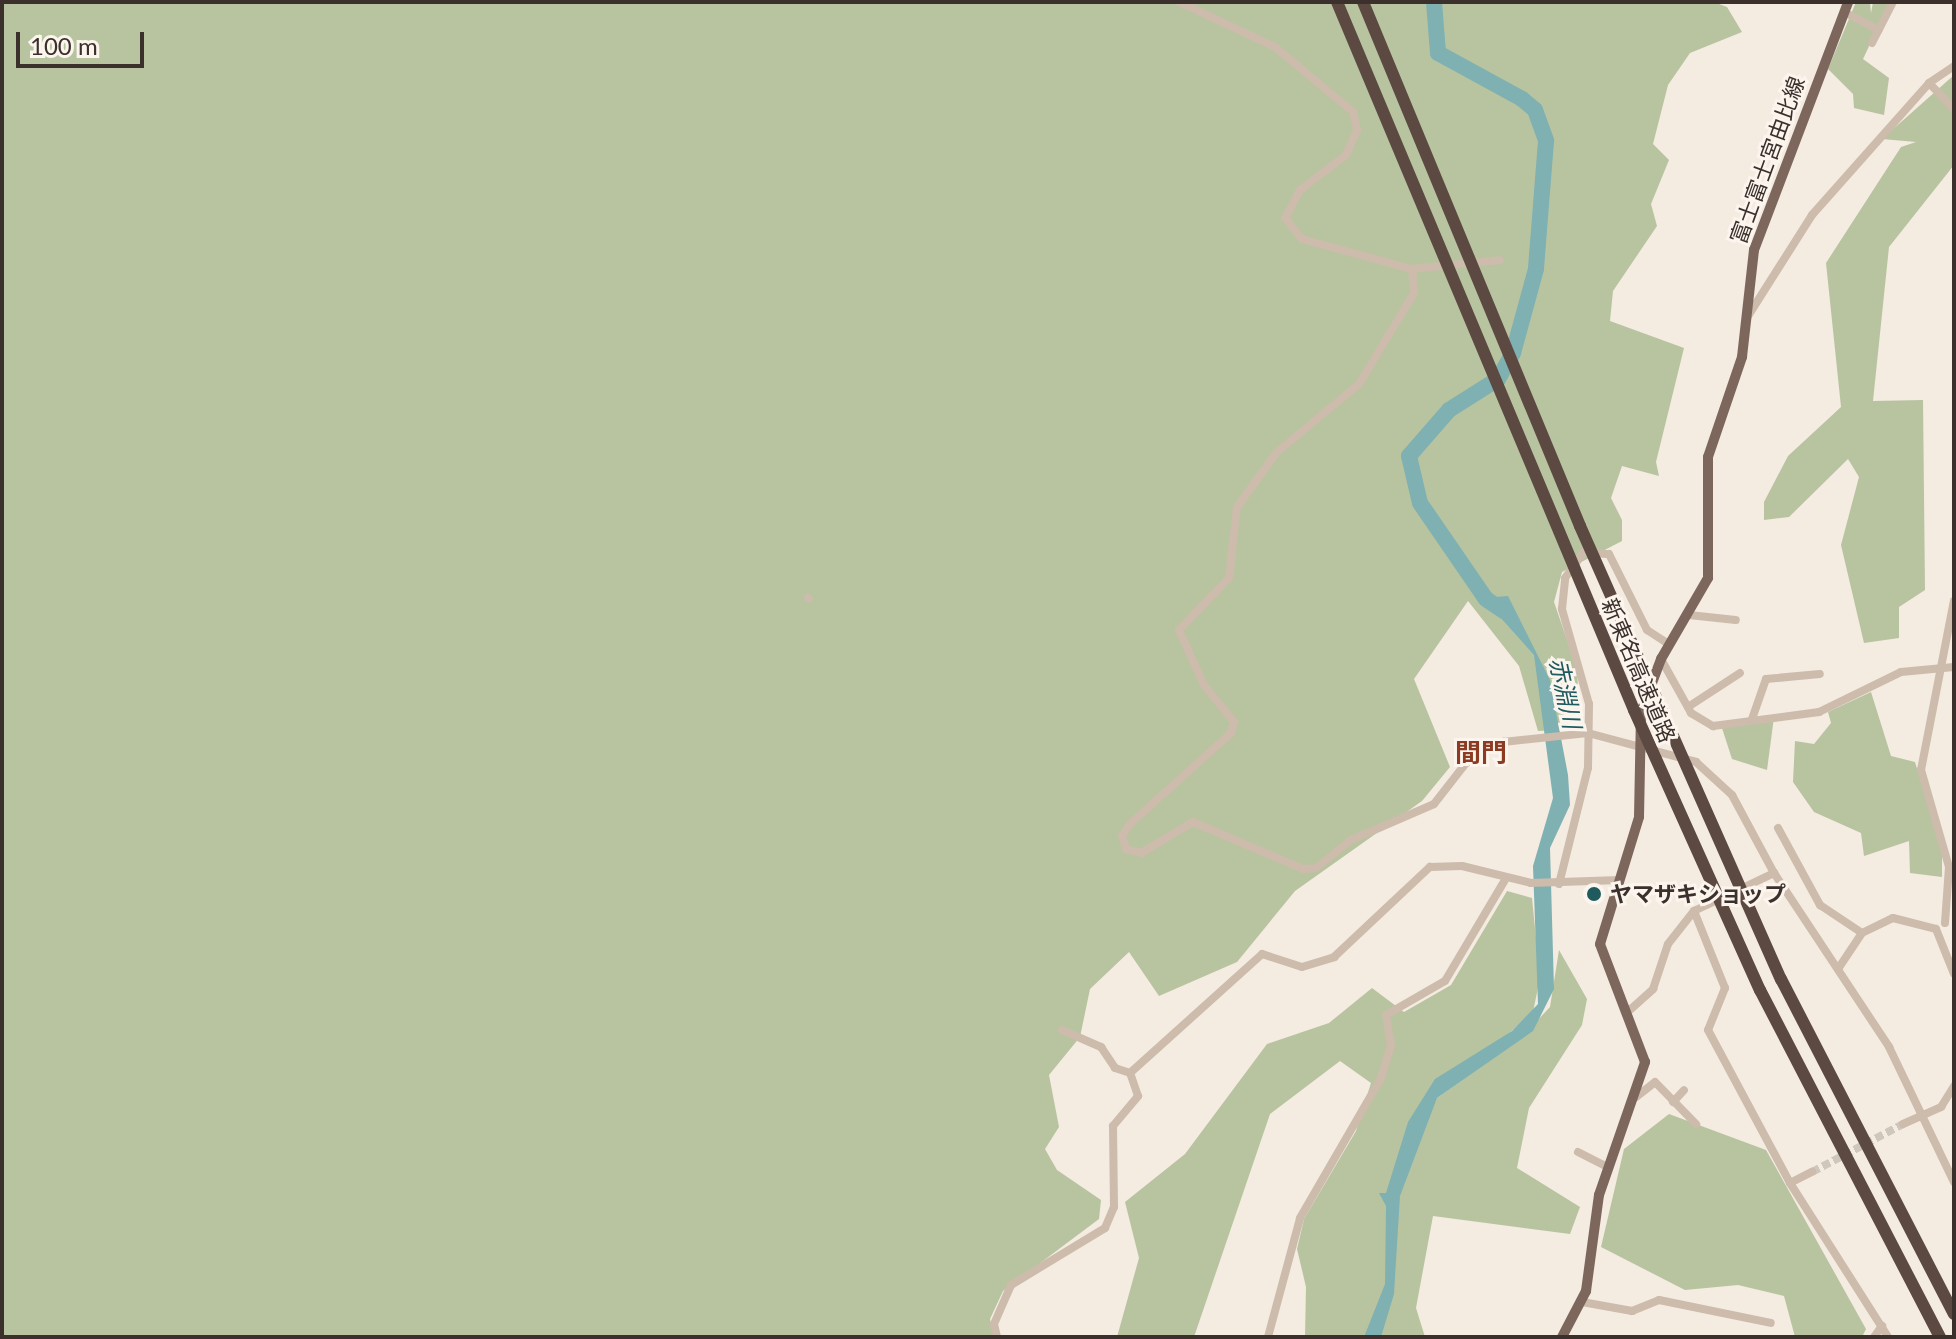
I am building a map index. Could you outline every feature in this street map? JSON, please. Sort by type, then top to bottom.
[{"type":"highway","name":"新東名高速道路","points":[[1337,2],[1634,710],[1760,990],[1940,1337]]},
{"type":"highway","name":"新東名高速道路","points":[[1363,2],[1580,526],[1781,979],[1954,1314]]},
{"type":"main road","name":"富士富士宮由比線","points":[[1562,1337],[1582,1302],[1607,1167],[1636,1097],[1645,1062],[1631,1009],[1600,944],[1639,817],[1640,742],[1647,688],[1689,615],[1711,563],[1712,437],[1742,357],[1748,317],[1749,273],[1846,7]]},
{"type":"street","points":[[1179,2],[1304,66],[1358,120],[1346,155],[1290,201],[1285,218],[1291,231],[1412,269],[1500,260]]},
{"type":"street","points":[[1872,43],[1893,2]]},
{"type":"street","points":[[1846,7],[1879,30]]},
{"type":"street","points":[[1748,317],[1812,215],[1929,83],[1954,66]]},
{"type":"street","points":[[1929,83],[1954,109]]},
{"type":"street","points":[[1412,269],[1414,293],[1386,345],[1340,404],[1263,468],[1237,507],[1229,578],[1179,630],[1204,685],[1234,722],[1231,733],[1122,836],[1126,849],[1141,853],[1193,822],[1303,869],[1316,868],[1351,840],[1434,804],[1482,750],[1563,734],[1588,733],[1640,742],[1722,781],[1774,873],[1838,969],[1923,1114],[1954,1182]]},
{"type":"street","points":[[1749,273],[1769,281]]},
{"type":"street","points":[[1555,884],[1588,768],[1580,651],[1562,609],[1565,578],[1584,552],[1609,554],[1647,630],[1670,645]]},
{"type":"street","points":[[1838,969],[1862,933],[1893,918],[1936,929],[1949,921],[1949,867],[1921,770],[1954,601]]},
{"type":"street","points":[[1689,615],[1736,620]]},
{"type":"street","points":[[1661,659],[1688,707],[1713,726],[1819,712],[1901,672],[1943,665],[1954,667]]},
{"type":"street","points":[[1688,707],[1717,697],[1740,673]]},
{"type":"street","points":[[1752,719],[1766,679],[1820,674]]},
{"type":"street","points":[[1778,828],[1820,905],[1862,933]]},
{"type":"street","points":[[1130,1073],[1262,954],[1302,967],[1334,957],[1430,867],[1462,866],[1505,880],[1531,883],[1620,880]]},
{"type":"street","points":[[1631,1009],[1653,989],[1668,944],[1694,911],[1774,873]]},
{"type":"street","points":[[1268,1337],[1300,1218],[1381,1078],[1391,1046],[1386,1015],[1445,981],[1505,880]]},
{"type":"street","points":[[1694,911],[1725,988],[1708,1030],[1790,1183],[1888,1337]]},
{"type":"street","points":[[1936,929],[1954,974]]},
{"type":"street","points":[[1062,1030],[1101,1047],[1115,1068],[1130,1073]]},
{"type":"street","points":[[997,1337],[994,1324],[1011,1285],[1105,1228],[1114,1207],[1113,1126],[1138,1096],[1130,1073]]},
{"type":"street","points":[[1636,1097],[1655,1082],[1696,1124]]},
{"type":"street","points":[[1903,1124],[1941,1107],[1954,1086]]},
{"type":"street","points":[[1673,1102],[1684,1090]]},
{"type":"street","points":[[1578,1152],[1607,1167]]},
{"type":"street","points":[[1790,1183],[1812,1172]]},
{"type":"street","points":[[1582,1302],[1632,1311],[1659,1300],[1771,1323]]},
{"type":"street","points":[[1874,1337],[1882,1326]]},
{"type":"green space","points":[[2,2],[1714,2],[1727,7],[1742,32],[1690,53],[1668,85],[1653,144],[1669,160],[1651,204],[1657,226],[1613,291],[1610,321],[1684,348],[1656,462],[1659,476],[1622,466],[1611,498],[1622,520],[1622,541],[1562,572],[1554,602],[1577,669],[1580,729],[1538,731],[1519,666],[1468,601],[1414,679],[1450,767],[1422,801],[1295,891],[1237,962],[1159,996],[1129,952],[1090,989],[1080,1037],[1049,1075],[1059,1127],[1045,1149],[1057,1170],[1101,1200],[1099,1219],[1003,1291],[990,1319],[994,1337],[2,1337]]},
{"type":"green space","points":[[1856,2],[1870,2],[1871,13],[1873,2],[1890,2],[1863,59],[1889,78],[1884,115],[1854,108],[1853,94],[1828,69]]},
{"type":"green space","points":[[1954,75],[1954,165],[1889,247],[1873,401],[1923,400],[1925,590],[1899,607],[1899,638],[1864,643],[1841,545],[1859,477],[1848,459],[1789,517],[1764,520],[1764,502],[1788,456],[1841,407],[1826,263],[1901,147],[1916,142],[1882,139]]},
{"type":"green space","points":[[1871,692],[1891,756],[1915,762],[1942,851],[1942,877],[1910,873],[1909,841],[1864,856],[1861,833],[1814,812],[1793,782],[1795,741],[1814,744],[1831,723],[1828,712]]},
{"type":"green space","points":[[1774,717],[1767,770],[1732,759],[1722,728]]},
{"type":"green space","points":[[1507,891],[1532,898],[1540,978],[1533,1012],[1430,1103],[1519,1040],[1550,1007],[1559,950],[1587,999],[1582,1025],[1529,1108],[1517,1168],[1580,1207],[1570,1234],[1433,1216],[1416,1308],[1425,1337],[1305,1337],[1306,1287],[1297,1249],[1304,1219],[1356,1131],[1371,1083],[1340,1061],[1270,1114],[1194,1337],[1117,1337],[1139,1258],[1125,1202],[1185,1154],[1267,1044],[1329,1023],[1372,988],[1404,1012],[1451,985]]},
{"type":"green space","points":[[1669,1114],[1766,1150],[1866,1329],[1862,1337],[1795,1337],[1784,1296],[1738,1285],[1685,1290],[1601,1247],[1624,1149]]},
{"type":"water","points":[[1508,596],[1550,680],[1568,775],[1570,805],[1550,848],[1554,989],[1533,1031],[1437,1098],[1400,1196],[1394,1294],[1381,1337],[1364,1337],[1385,1284],[1386,1206],[1379,1193],[1386,1193],[1408,1122],[1435,1079],[1512,1031],[1538,1004],[1533,866],[1553,798],[1534,655],[1483,598]]},
{"type":"waterway","name":"赤淵川","points":[[1434,2],[1438,53],[1522,99],[1535,110],[1546,141],[1536,269],[1513,353],[1498,379],[1449,410],[1409,456],[1420,503],[1486,599],[1504,611]]},
{"type":"tunnel","points":[[1812,1172],[1903,1124]]},
{"type":"place","name":"ヤマザキショップ","points":[[1594,894]]},
{"type":"district","name":"間門","points":[[1481,753]]}]
